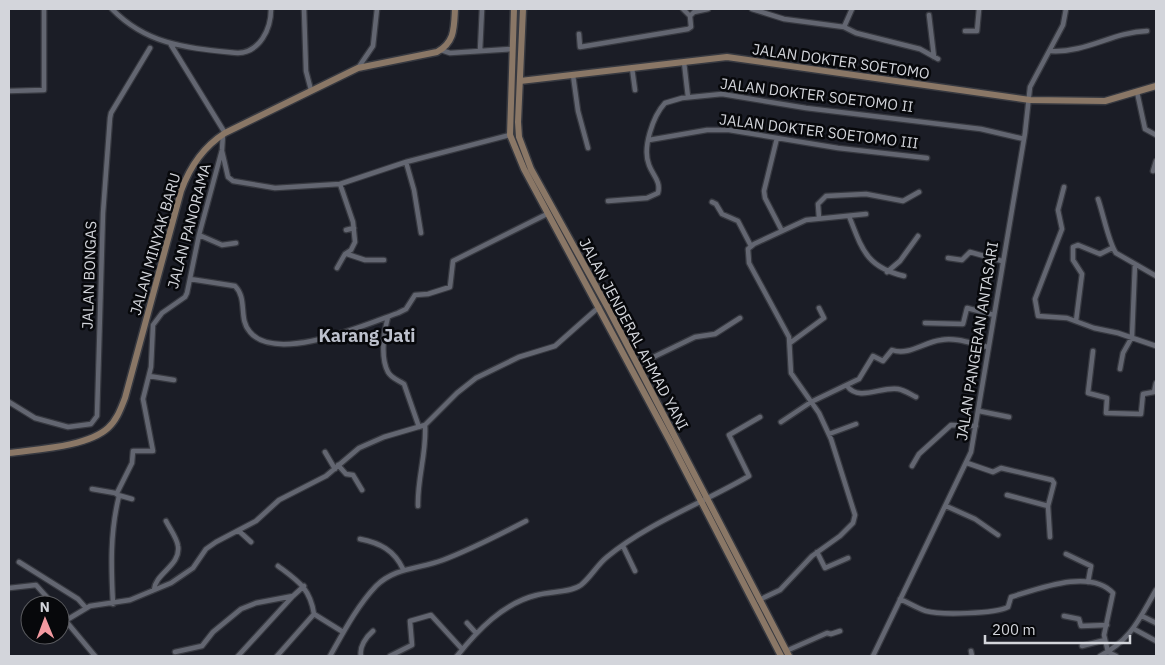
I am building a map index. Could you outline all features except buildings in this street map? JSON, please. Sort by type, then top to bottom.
[{"type":"main road","points":[[450,42],[454,32],[455,9]]},
{"type":"main road","name":"JALAN JENDERAL AHMAD YANI","points":[[514,9],[510,135],[524,169],[788,653]]},
{"type":"main road","name":"JALAN JENDERAL AHMAD YANI","points":[[523,9],[518,122],[519,138],[531,169],[609,310],[781,656]]},
{"type":"main road","name":"JALAN MINYAK BARU","points":[[431,54],[450,42]]},
{"type":"main road","name":"JALAN MINYAK BARU","points":[[9,453],[82,442],[101,433],[116,419],[125,398],[187,175],[197,157],[224,133],[358,68],[431,54],[442,50],[450,42]]},
{"type":"main road","name":"JALAN DOKTER SOETOMO","points":[[520,81],[727,57],[1030,100],[1104,101],[1156,86]]},
{"type":"street","points":[[9,91],[44,90],[44,9]]},
{"type":"street","points":[[112,9],[124,22],[156,40],[171,45],[248,53],[260,43],[268,29],[271,21],[271,9]]},
{"type":"street","points":[[304,9],[306,71],[311,90]]},
{"type":"street","points":[[358,68],[373,46],[377,9]]},
{"type":"street","points":[[480,51],[482,9]]},
{"type":"street","points":[[579,34],[580,47],[591,47],[628,38],[688,29],[691,27],[690,16],[683,9]]},
{"type":"street","points":[[690,16],[694,12],[708,9]]},
{"type":"street","points":[[752,9],[784,19],[844,27],[856,33],[920,49],[936,58],[930,15]]},
{"type":"street","points":[[844,27],[852,9]]},
{"type":"street","points":[[965,31],[977,32],[979,9]]},
{"type":"street","name":"JALAN PANGERAN ANTASARI","points":[[873,656],[967,463],[979,411],[1002,260],[1024,139],[1030,87],[1051,51],[1063,25],[1066,9]]},
{"type":"street","points":[[1051,51],[1079,50],[1130,32],[1147,31]]},
{"type":"street","points":[[171,45],[224,133]]},
{"type":"street","name":"JALAN BONGAS","points":[[9,402],[35,418],[68,427],[91,424],[97,416],[103,213],[111,113],[150,48]]},
{"type":"street","points":[[442,50],[450,53],[512,49]]},
{"type":"street","points":[[684,62],[688,97]]},
{"type":"street","points":[[632,68],[635,90]]},
{"type":"street","points":[[573,75],[578,111],[588,148]]},
{"type":"street","points":[[1137,92],[1145,129],[1156,135]]},
{"type":"street","name":"JALAN DOKTER SOETOMO II","points":[[608,201],[647,198],[658,193],[658,182],[646,155],[649,140],[660,108],[669,101],[688,97],[722,94],[806,108],[982,129],[1024,139]]},
{"type":"street","name":"JALAN DOKTER SOETOMO III","points":[[649,140],[707,130],[729,130],[838,148],[927,158]]},
{"type":"street","name":"JALAN PANORAMA","points":[[113,604],[111,541],[118,494],[132,463],[132,451],[153,450],[143,399],[149,376],[153,325],[162,314],[185,298],[199,235],[222,150],[224,133]]},
{"type":"street","points":[[222,150],[228,178],[232,181],[275,188],[340,184],[406,162],[510,135]]},
{"type":"street","points":[[777,138],[764,191],[765,198],[782,232]]},
{"type":"street","points":[[1153,171],[1156,161]]},
{"type":"street","points":[[406,162],[412,180],[421,233]]},
{"type":"street","points":[[337,268],[345,254],[352,250],[355,242],[354,228],[340,184]]},
{"type":"street","points":[[1064,187],[1058,210],[1062,229],[1035,299],[1038,316],[1067,318],[1094,328],[1118,332],[1156,345]]},
{"type":"street","points":[[819,218],[818,204],[826,196],[866,194],[903,201],[919,192]]},
{"type":"street","points":[[1098,199],[1112,248],[1116,253],[1156,276]]},
{"type":"street","points":[[712,202],[716,204],[722,214],[738,221],[751,246]]},
{"type":"street","points":[[190,280],[235,286],[242,294],[248,329],[254,336],[269,344],[304,342],[328,338],[406,309],[415,295],[428,294],[450,287],[451,265],[460,257],[547,214]]},
{"type":"street","points":[[759,600],[780,590],[817,552],[840,536],[853,523],[856,515],[840,461],[829,434],[819,413],[791,373],[790,343],[782,322],[749,263],[747,255],[751,246],[806,220],[866,214]]},
{"type":"street","points":[[849,216],[867,258],[887,272],[904,276]]},
{"type":"street","points":[[346,230],[354,228]]},
{"type":"street","points":[[199,235],[222,245],[236,243]]},
{"type":"street","points":[[887,272],[900,261],[918,236]]},
{"type":"street","points":[[1076,321],[1082,274],[1073,260],[1073,247],[1080,246],[1100,254],[1112,248]]},
{"type":"street","points":[[948,258],[962,260],[970,252],[1002,260]]},
{"type":"street","points":[[347,254],[365,260],[384,260]]},
{"type":"street","points":[[1120,369],[1122,353],[1131,338],[1135,264]]},
{"type":"street","points":[[70,617],[86,608],[130,600],[189,572],[206,549],[263,517],[279,500],[313,485],[351,453],[370,443],[425,425],[457,393],[476,378],[519,357],[555,346],[598,307]]},
{"type":"street","points":[[790,343],[824,318],[819,308]]},
{"type":"street","points":[[925,323],[963,324],[966,308],[994,315]]},
{"type":"street","points":[[388,317],[384,345],[387,371],[393,378],[404,384],[419,427]]},
{"type":"street","points":[[637,365],[695,336],[715,334],[740,318]]},
{"type":"street","points":[[781,422],[811,402],[859,379],[873,356],[882,361],[892,350],[900,353],[946,339],[988,347]]},
{"type":"street","points":[[1093,351],[1088,393],[1107,398],[1106,414],[1141,414],[1143,394],[1154,392],[1156,383]]},
{"type":"street","points":[[149,376],[174,380]]},
{"type":"street","points":[[847,386],[855,392],[863,393],[896,388],[916,397]]},
{"type":"street","points":[[979,411],[1009,416]]},
{"type":"street","points":[[457,656],[476,633],[510,607],[534,595],[571,589],[581,585],[607,557],[623,546],[704,499],[749,476],[729,435],[760,417]]},
{"type":"street","points":[[829,434],[856,424]]},
{"type":"street","points":[[418,506],[418,484],[425,425]]},
{"type":"street","points":[[912,466],[919,454],[951,425],[976,426]]},
{"type":"street","points":[[325,452],[336,467],[346,474],[353,475],[362,490]]},
{"type":"street","points":[[967,463],[993,472],[1002,468],[1052,480],[1054,483],[1048,506],[1050,537]]},
{"type":"street","points":[[92,489],[132,499]]},
{"type":"street","points":[[1007,494],[1048,506]]},
{"type":"street","points":[[946,506],[975,519],[998,535]]},
{"type":"street","points":[[154,590],[156,581],[175,562],[178,552],[178,545],[166,521]]},
{"type":"street","points":[[330,656],[343,632],[377,585],[403,569],[440,561],[476,547],[526,521]]},
{"type":"street","points":[[240,531],[251,542]]},
{"type":"street","points":[[360,539],[380,544],[387,548],[403,569]]},
{"type":"street","points":[[623,546],[636,571]]},
{"type":"street","points":[[817,552],[825,568],[848,558]]},
{"type":"street","points":[[1066,554],[1091,566],[1088,582]]},
{"type":"street","points":[[18,562],[78,599],[86,608]]},
{"type":"street","points":[[278,566],[304,586],[312,603],[314,614],[343,632]]},
{"type":"street","points":[[900,599],[927,611],[982,613],[1002,610],[1008,607],[1011,597],[1014,596],[1068,582],[1088,582],[1113,593],[1105,640],[1108,652],[1116,656]]},
{"type":"street","points":[[9,588],[36,585],[45,595]]},
{"type":"street","points":[[238,656],[304,586]]},
{"type":"street","points":[[1100,656],[1121,644],[1134,629],[1156,590]]},
{"type":"street","points":[[175,652],[202,646],[213,632],[241,609],[256,603],[293,596]]},
{"type":"street","points":[[277,656],[314,614]]},
{"type":"street","points":[[390,656],[412,645],[410,621],[431,615],[462,649]]},
{"type":"street","points":[[1064,616],[1079,619],[1081,626],[1107,625]]},
{"type":"street","points":[[1142,616],[1156,623]]},
{"type":"street","points":[[467,623],[476,633]]},
{"type":"street","points":[[70,626],[95,656]]},
{"type":"street","points":[[1134,629],[1156,641]]},
{"type":"street","points":[[788,653],[826,633],[831,634],[840,630]]},
{"type":"street","points":[[360,656],[361,648],[373,631]]},
{"type":"street","points":[[1082,646],[1105,640]]},
{"type":"district","name":"Karang Jati","points":[[367,335]]}]
